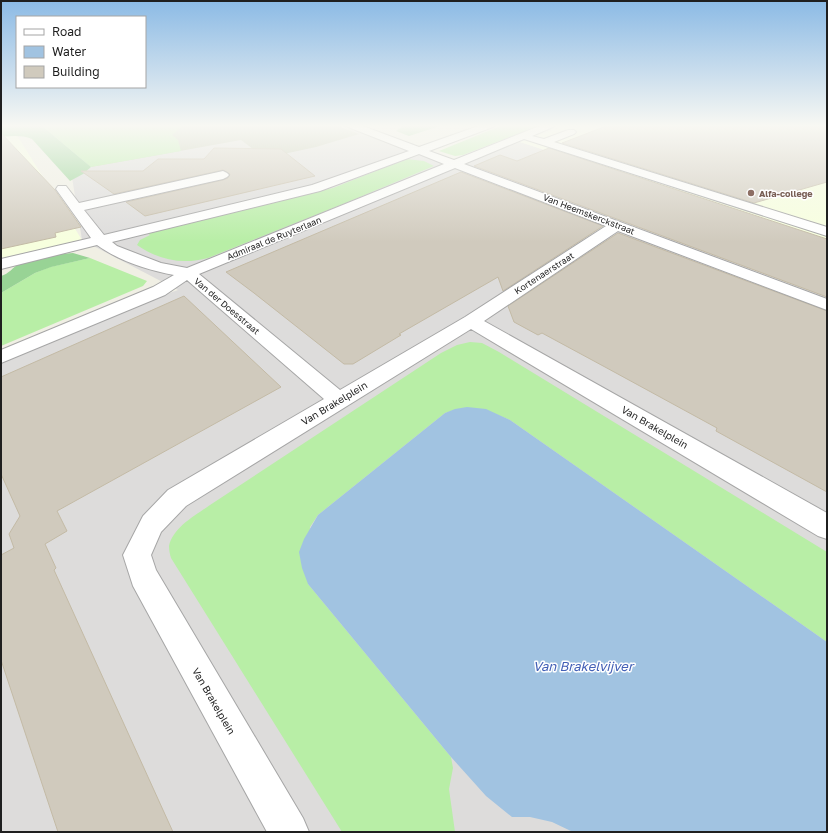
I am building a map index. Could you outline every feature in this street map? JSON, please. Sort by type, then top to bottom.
[{"type":"street","points":[[1,264],[316,188],[384,164]]},
{"type":"street","name":"Van Heemskerckstraat","points":[[455,164],[827,305]]},
{"type":"street","name":"Admiraal de Ruyterlaan","points":[[1,357],[159,291],[188,273],[455,164]]},
{"type":"street","points":[[610,164],[827,232]]},
{"type":"street","points":[[77,208],[98,202],[223,176]]},
{"type":"street","points":[[203,180],[228,210]]},
{"type":"street","points":[[62,189],[100,240]]},
{"type":"street","name":"Kortenaerstraat","points":[[471,320],[617,225]]},
{"type":"street","name":"Van der Doesstraat","points":[[100,240],[112,249],[157,267],[188,273],[339,400]]},
{"type":"street","name":"Van Brakelplein","points":[[289,832],[143,576],[137,555],[152,524],[177,498],[471,320],[827,527]]},
{"type":"shaded area","points":[[1,164],[35,164],[82,240],[1,258]]},
{"type":"shaded area","points":[[88,164],[108,164],[91,167]]},
{"type":"shaded area","points":[[108,164],[587,164],[827,242],[827,832],[1,832],[1,353],[178,290],[82,240],[71,171]]},
{"type":"shaded area","points":[[587,164],[827,164],[827,242]]},
{"type":"green space","points":[[55,164],[87,164],[91,167],[83,174],[70,181]]},
{"type":"green space","points":[[87,164],[109,164],[91,167]]},
{"type":"green space","points":[[394,164],[430,164],[434,166],[208,258],[189,261],[171,260],[162,258],[137,245],[140,240],[150,235],[145,232],[333,188]]},
{"type":"green space","points":[[73,253],[90,258],[51,267],[35,273],[1,293],[1,276],[19,264],[59,254]]},
{"type":"green space","points":[[90,258],[147,281],[143,286],[1,346],[1,293],[35,273],[50,267]]},
{"type":"green space","points":[[470,342],[482,343],[499,352],[827,552],[827,642],[510,420],[486,410],[471,408],[463,408],[445,413],[318,515],[310,527],[308,584],[451,757],[453,768],[449,789],[455,832],[342,832],[171,558],[169,546],[171,539],[180,527],[198,513],[441,353],[457,345]]},
{"type":"water","name":"Van Brakelvijver","points":[[467,407],[486,409],[510,420],[827,642],[827,832],[573,832],[552,822],[530,817],[512,817],[486,796],[451,757],[308,584],[302,568],[299,552],[304,539],[318,515],[445,413],[455,409]]},
{"type":"building","points":[[1,164],[30,164],[55,190],[81,227],[55,233],[56,237],[1,249]]},
{"type":"building","points":[[152,164],[300,164],[315,176],[145,216],[126,202],[223,180],[228,178],[230,174],[223,170],[114,194],[81,171],[143,171]]},
{"type":"building","points":[[479,164],[597,164],[827,239],[827,297],[474,166]]},
{"type":"building","points":[[629,164],[827,164],[827,182],[754,203]]},
{"type":"building","points":[[461,172],[603,226],[503,291],[498,277],[399,334],[401,335],[353,364],[344,364],[226,272]]},
{"type":"building","points":[[618,233],[827,311],[827,492],[716,431],[717,428],[605,367],[542,333],[538,335],[514,322],[508,306]]},
{"type":"building","points":[[184,296],[281,387],[57,511],[67,531],[45,544],[56,568],[54,570],[173,832],[58,832],[1,660],[1,555],[14,548],[9,534],[20,516],[1,474],[1,377]]},
{"type":"place","name":"Alfa-college","points":[[751,193]]}]
